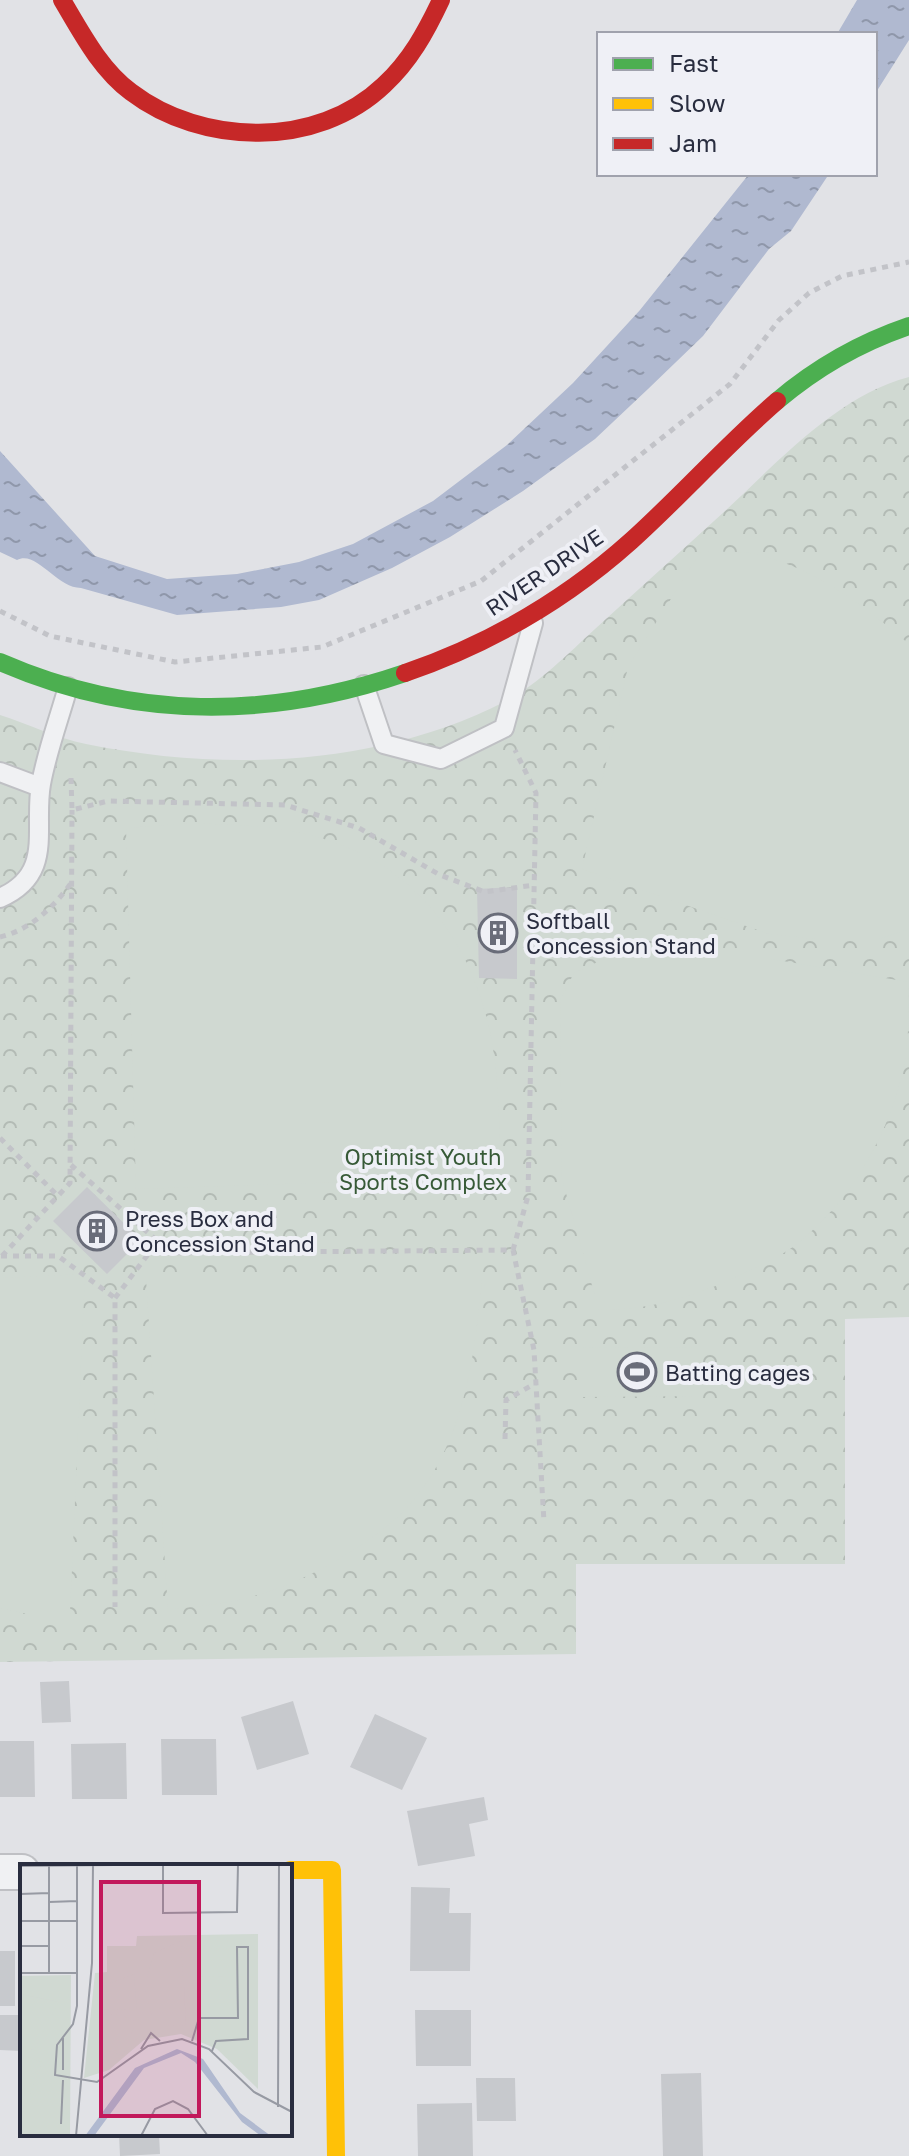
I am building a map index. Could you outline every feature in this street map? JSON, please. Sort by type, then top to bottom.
[{"type":"street","points":[[62,0],[102,64],[132,93],[167,114],[206,130],[246,133],[286,132],[321,122],[357,105],[385,84],[410,59],[441,0]]},
{"type":"street","name":"RIVER DRIVE","points":[[0,662],[68,687],[161,706],[232,707],[298,699],[364,685],[416,669],[474,646],[536,612],[581,582],[631,541],[757,418],[819,368],[877,337],[909,326]]},
{"type":"street","points":[[292,1870],[332,1870],[336,2156]]},
{"type":"lane","points":[[364,685],[384,744],[441,759],[504,728],[536,612]]},
{"type":"lane","points":[[0,898],[15,890],[34,869],[40,847],[40,787],[68,687]]},
{"type":"lane","points":[[0,772],[40,787]]},
{"type":"path","points":[[0,611],[50,636],[175,662],[322,647],[481,581],[730,384],[779,320],[809,293],[842,276],[909,262]]},
{"type":"path","points":[[504,728],[536,793],[528,1196],[513,1250],[534,1350],[544,1522]]},
{"type":"path","points":[[1,1256],[70,1183],[71,767]]},
{"type":"path","points":[[72,810],[108,801],[285,805],[359,828],[440,875],[485,892],[534,885]]},
{"type":"path","points":[[0,937],[31,924],[58,902],[71,882]]},
{"type":"path","points":[[0,1138],[58,1196]]},
{"type":"path","points":[[70,1165],[171,1253]]},
{"type":"path","points":[[115,1607],[115,1298],[149,1253],[513,1250]]},
{"type":"path","points":[[1,1256],[58,1256],[115,1298]]},
{"type":"path","points":[[505,1439],[506,1400],[536,1383]]},
{"type":"green space","name":"Optimist Youth Sports Complex","points":[[909,377],[909,1317],[845,1319],[845,1564],[576,1564],[576,1654],[0,1662],[0,715],[86,744],[138,753],[246,760],[300,758],[353,751],[406,740],[457,723],[506,701],[541,678],[788,452],[833,415],[883,386]]},
{"type":"green space","points":[[701,551],[750,553],[794,567],[855,601],[909,644],[909,929],[879,939],[815,939],[769,934],[582,869],[628,667]]},
{"type":"green space","points":[[192,823],[280,829],[330,841],[362,854],[391,871],[438,916],[471,972],[491,1037],[498,1089],[501,1177],[136,1189],[126,828]]},
{"type":"green space","points":[[604,959],[771,959],[909,982],[909,1007],[904,1067],[885,1125],[875,1148],[848,1190],[816,1227],[777,1257],[706,1290],[654,1305],[599,1310],[562,1179],[560,1000],[574,973]]},
{"type":"green space","points":[[85,1274],[70,1614],[27,1614],[0,1608],[0,1278]]},
{"type":"green space","points":[[146,1279],[482,1279],[471,1365],[457,1421],[433,1473],[416,1497],[365,1543],[310,1575],[252,1597],[168,1609]]},
{"type":"green space","name":"Batting cages","points":[[694,1347],[694,1396],[581,1397],[581,1348]]},
{"type":"water","points":[[857,0],[909,0],[909,40],[877,91],[877,32],[838,32]]},
{"type":"water","points":[[747,176],[828,176],[791,231],[769,249],[703,336],[595,439],[523,491],[450,537],[392,568],[319,600],[281,607],[177,615],[72,586],[32,560],[17,560],[0,552],[0,451],[95,556],[167,579],[237,574],[299,562],[353,544],[433,501],[507,445],[573,383],[640,310]]},
{"type":"building","name":"Softball Concession Stand","points":[[517,887],[517,979],[479,978],[477,889]]},
{"type":"building","name":"Press Box and Concession Stand","points":[[87,1187],[141,1240],[107,1274],[53,1221]]},
{"type":"building","points":[[69,1681],[71,1722],[42,1723],[40,1682]]},
{"type":"building","points":[[293,1701],[309,1754],[257,1770],[241,1717]]},
{"type":"building","points":[[375,1714],[427,1738],[402,1790],[350,1767]]},
{"type":"building","points":[[161,1739],[216,1739],[217,1795],[162,1795]]},
{"type":"building","points":[[0,1741],[34,1741],[35,1797],[0,1797]]},
{"type":"building","points":[[126,1743],[127,1799],[72,1799],[71,1744]]},
{"type":"building","points":[[484,1797],[488,1820],[469,1824],[475,1856],[418,1866],[407,1811]]},
{"type":"building","points":[[411,1887],[450,1888],[449,1913],[471,1913],[470,1971],[410,1971]]},
{"type":"building","points":[[0,1951],[15,1951],[15,2006],[0,2006]]},
{"type":"building","points":[[415,2010],[471,2010],[471,2066],[416,2066]]},
{"type":"building","points":[[0,2015],[20,2015],[20,2051],[0,2050]]},
{"type":"building","points":[[292,2023],[293,2023],[292,2067]]},
{"type":"building","points":[[701,2073],[703,2156],[663,2156],[661,2074]]},
{"type":"building","points":[[476,2078],[515,2078],[516,2121],[477,2121]]},
{"type":"building","points":[[472,2103],[473,2156],[418,2156],[417,2104]]},
{"type":"building","points":[[119,2136],[159,2136],[160,2154],[120,2156]]},
{"type":"traffic: fast","points":[[777,401],[839,357],[909,326]]},
{"type":"traffic: fast","points":[[0,662],[100,695],[201,707],[302,699],[405,673]]},
{"type":"traffic: slow","points":[[292,1870],[332,1870],[336,2156]]},
{"type":"traffic: jam","points":[[62,0],[101,61],[131,92],[160,110],[191,123],[259,133],[293,130],[326,121],[357,106],[384,85],[410,56],[441,0]]},
{"type":"traffic: jam","points":[[405,673],[496,634],[579,583],[631,541],[777,401]]},
{"type":"place","name":"Softball Concession Stand","points":[[498,933]]},
{"type":"place","name":"Press Box and Concession Stand","points":[[97,1231]]},
{"type":"place","name":"Batting cages","points":[[637,1372]]}]
